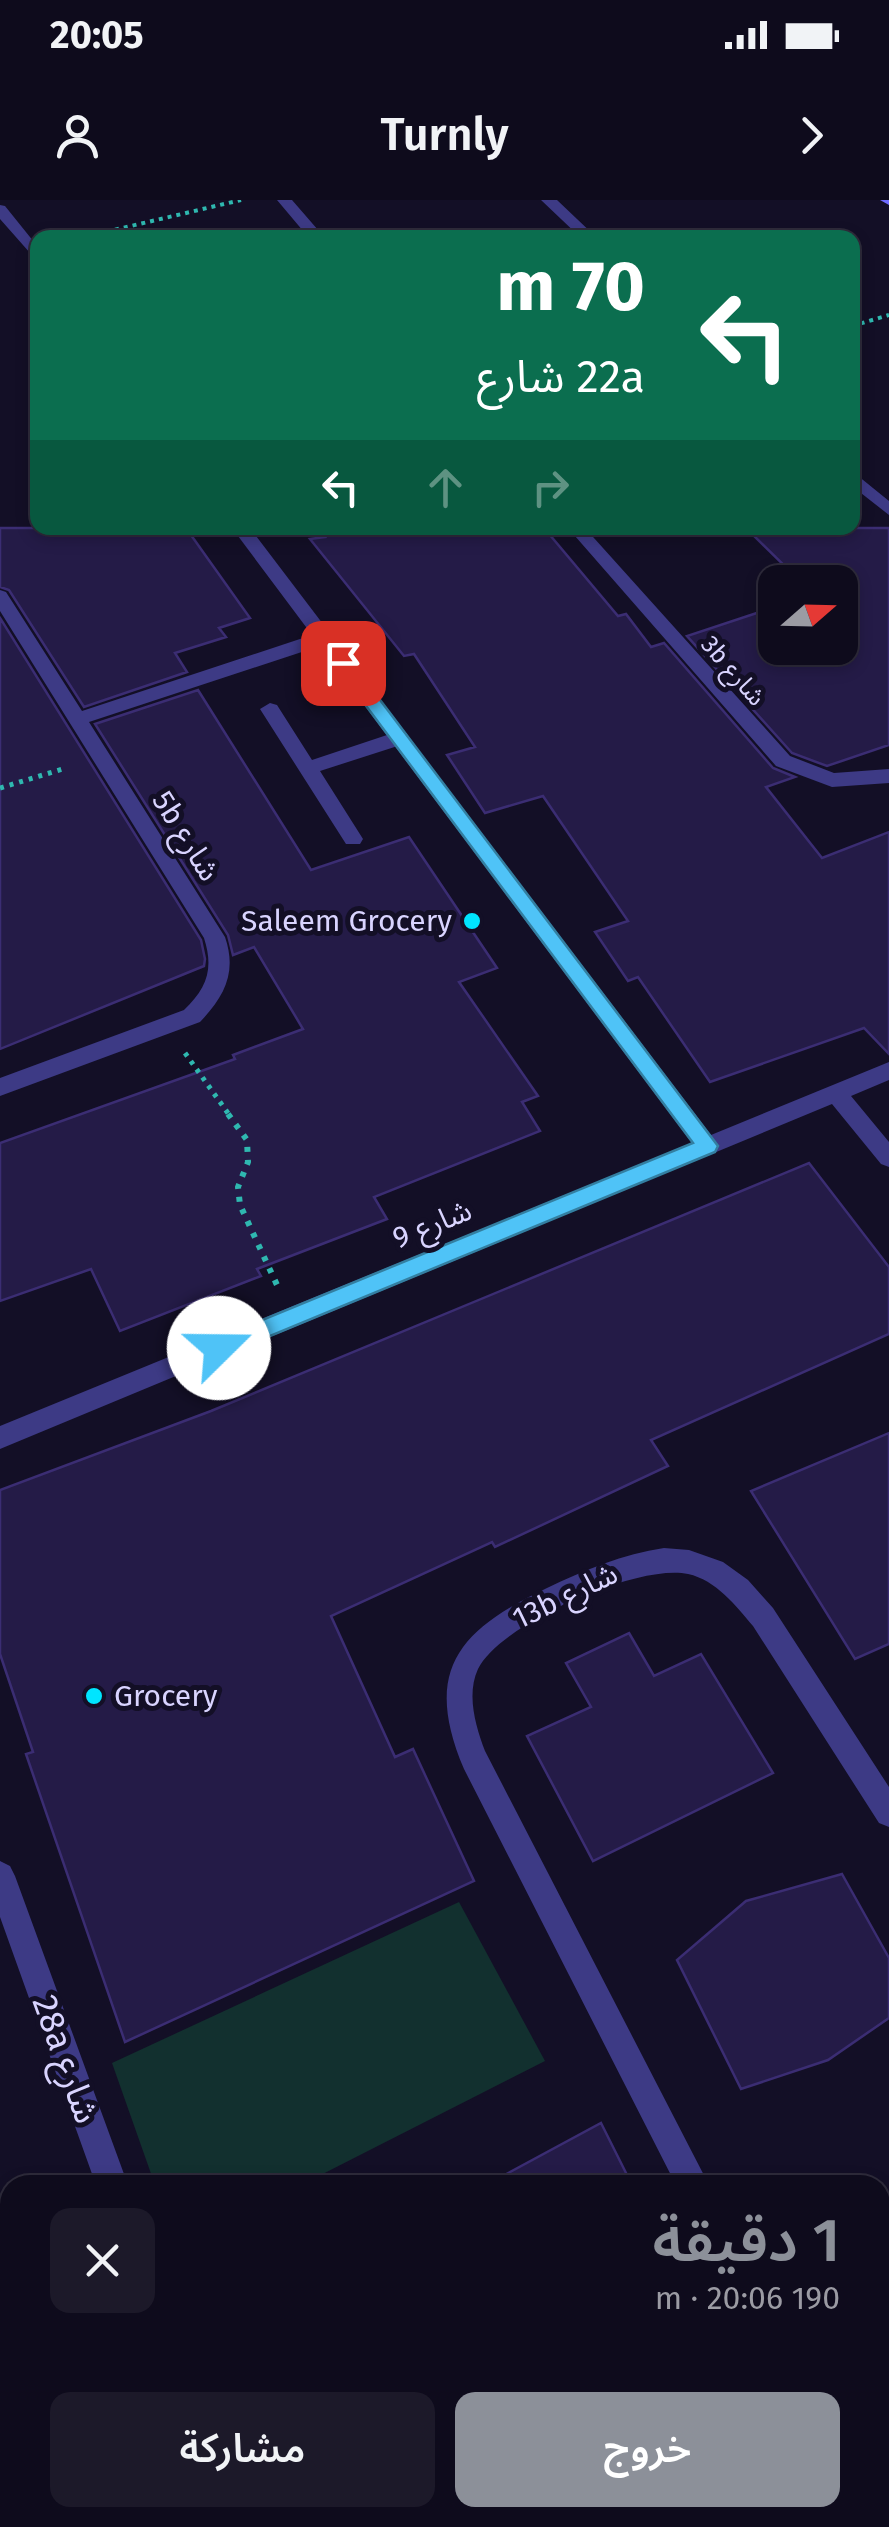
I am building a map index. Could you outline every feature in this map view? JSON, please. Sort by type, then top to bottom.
[{"type":"street","points":[[284,200],[311,230]]},
{"type":"street","points":[[548,200],[581,230]]},
{"type":"street","points":[[0,209],[30,248]]},
{"type":"street","points":[[860,483],[889,510]]},
{"type":"street","points":[[246,535],[708,1146]]},
{"type":"street","name":"3b شارع","points":[[582,535],[783,761],[832,780],[889,776]]},
{"type":"street","name":"5b شارع","points":[[0,596],[214,937],[222,956],[221,978],[211,998],[192,1016],[166,1029],[0,1087]]},
{"type":"street","points":[[77,719],[324,638]]},
{"type":"street","points":[[270,709],[353,839]]},
{"type":"street","points":[[308,768],[400,738]]},
{"type":"street","name":"شارع 9","points":[[0,1438],[889,1071]]},
{"type":"street","points":[[836,1093],[889,1158]]},
{"type":"street","name":"13b شارع","points":[[688,2175],[474,1759],[461,1728],[458,1694],[467,1663],[486,1637],[513,1619],[616,1569],[647,1559],[681,1560],[714,1570],[742,1590],[763,1617],[889,1813]]},
{"type":"street","name":"28a شارع","points":[[0,1876],[108,2175]]},
{"type":"path","points":[[114,230],[241,200]]},
{"type":"path","points":[[860,324],[889,315]]},
{"type":"path","points":[[0,788],[100,757]]},
{"type":"path","points":[[166,1029],[247,1140],[248,1162],[238,1187],[240,1205],[292,1318]]},
{"type":"green space","points":[[459,1902],[545,2061],[321,2175],[151,2175],[112,2063]]},
{"type":"building","points":[[0,528],[30,528],[30,535],[191,535],[250,618],[219,628],[226,637],[175,653],[187,672],[84,707],[9,590],[0,587]]},
{"type":"building","points":[[860,528],[889,528],[889,745],[827,766],[792,753],[687,636],[758,613],[758,665],[858,665],[858,565],[784,565],[753,535],[860,535]]},
{"type":"building","points":[[550,535],[618,616],[626,614],[651,647],[664,643],[773,768],[795,777],[766,787],[822,858],[889,832],[889,1054],[864,1028],[710,1082],[638,977],[628,981],[595,932],[628,921],[543,796],[485,813],[447,755],[475,747],[414,654],[404,656],[310,539]]},
{"type":"building","points":[[0,618],[201,940],[205,959],[204,966],[0,1049]]},
{"type":"building","points":[[198,690],[311,870],[409,837],[497,968],[459,982],[538,1096],[522,1102],[540,1131],[374,1197],[387,1219],[257,1269],[261,1276],[120,1331],[91,1269],[0,1301],[0,1143],[235,1059],[233,1055],[303,1029],[254,947],[233,955],[228,935],[95,724]]},
{"type":"building","points":[[809,1163],[889,1267],[889,1334],[651,1440],[668,1466],[495,1547],[492,1542],[331,1616],[395,1757],[413,1749],[474,1881],[125,2042],[26,1754],[33,1752],[0,1654],[0,1490],[211,1411]]},
{"type":"building","points":[[889,1433],[889,1644],[855,1659],[751,1491]]},
{"type":"building","points":[[629,1633],[654,1676],[701,1654],[773,1773],[593,1861],[527,1736],[591,1707],[566,1663]]},
{"type":"building","points":[[842,1874],[889,1958],[889,2018],[828,2060],[741,2089],[677,1960],[746,1901]]},
{"type":"building","points":[[601,2123],[627,2175],[505,2175]]},
{"type":"place","name":"Saleem Grocery","points":[[472,921]]},
{"type":"place","name":"Grocery","points":[[94,1696]]},
{"type":"route","points":[[219,1348],[708,1146],[343,663]]}]
